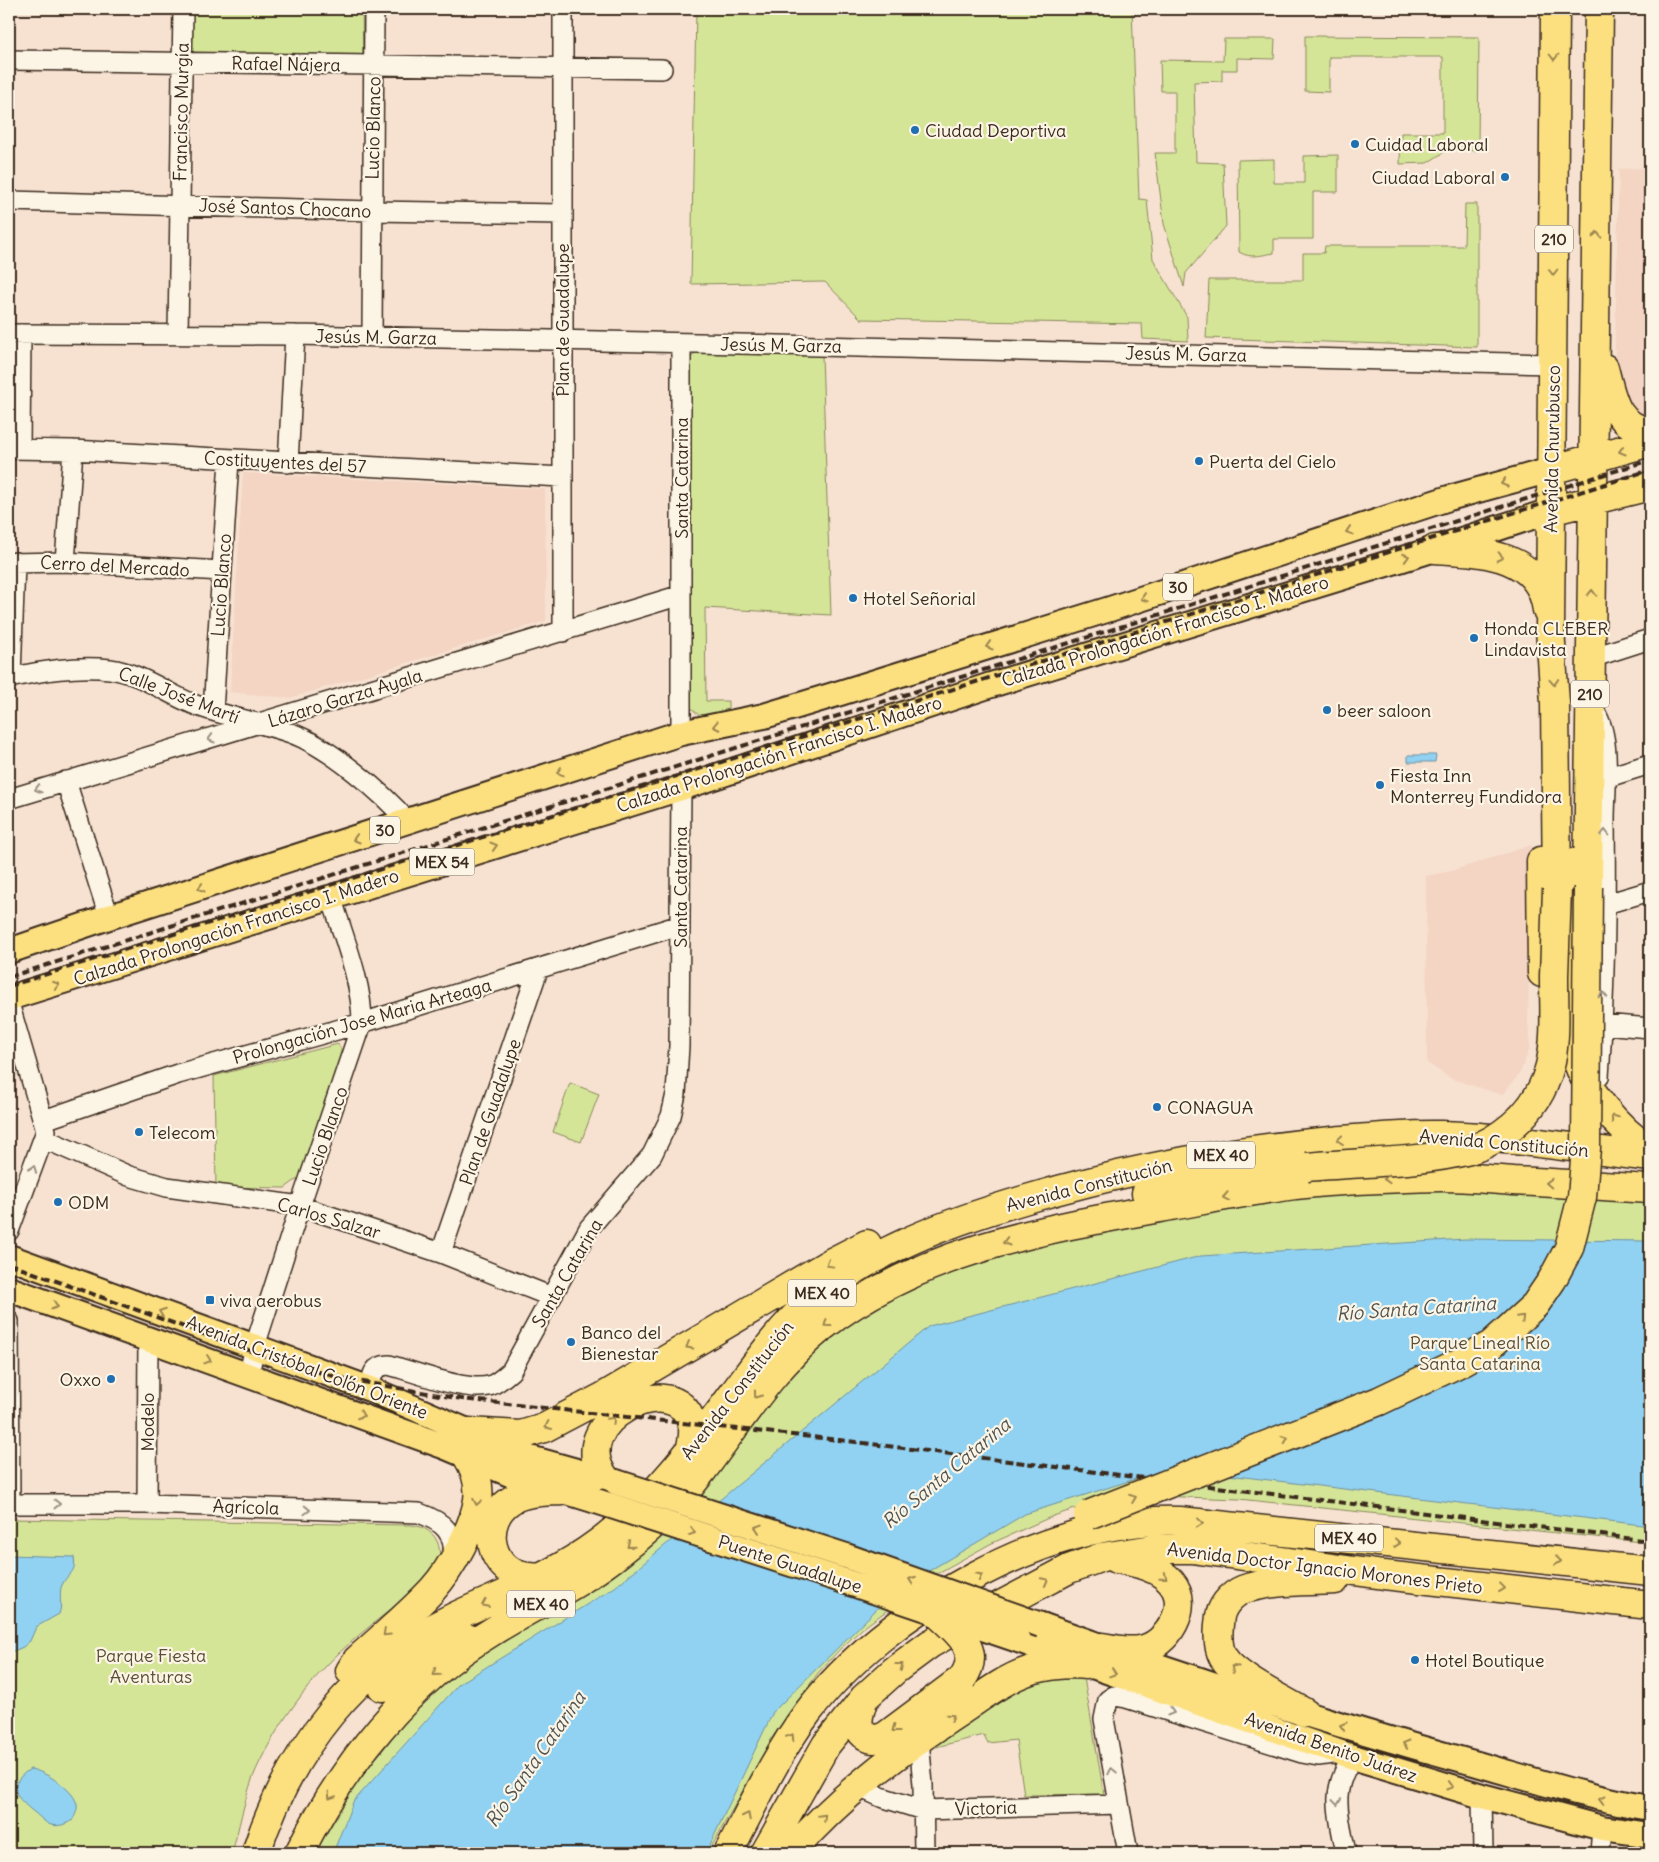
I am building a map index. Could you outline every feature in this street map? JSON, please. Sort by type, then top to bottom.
[{"type":"highway","name":"Avenida Churubusco","points":[[1052,1229],[1124,1200],[1161,1189],[1248,1173],[1432,1156],[1470,1150],[1498,1138],[1529,1110],[1545,1084],[1554,1048],[1557,889],[1555,711],[1550,629],[1555,9]]},
{"type":"highway","name":"210","points":[[1597,896],[1589,703],[1594,501],[1599,9]]},
{"type":"highway","points":[[1596,339],[1612,399],[1621,416],[1635,429],[1650,432]]},
{"type":"highway","name":"30","points":[[1551,470],[1650,442]]},
{"type":"highway","name":"30","points":[[1550,511],[1650,486]]},
{"type":"highway","points":[[1435,548],[1490,555],[1508,559],[1518,564],[1540,589],[1546,604],[1550,629]]},
{"type":"highway","points":[[1591,666],[1579,706],[1575,739],[1570,1018],[1575,1055],[1588,1084],[1625,1131],[1650,1150]]},
{"type":"highway","points":[[1441,1135],[1497,1120],[1511,1111],[1526,1096],[1540,1063],[1542,1014],[1540,786],[1555,711]]},
{"type":"highway","points":[[1050,1543],[1088,1515],[1226,1463],[1413,1385],[1463,1361],[1491,1345],[1534,1305],[1552,1280],[1569,1248],[1582,1198],[1586,1148],[1597,896]]},
{"type":"highway","name":"Avenida Constitución","points":[[258,1846],[289,1773],[318,1728],[338,1704],[368,1674],[410,1642],[456,1616],[545,1577],[584,1553],[617,1529],[690,1451],[787,1325],[827,1289],[871,1260],[902,1244],[942,1227],[1006,1206],[1140,1170],[1256,1149],[1358,1139],[1441,1135],[1496,1139],[1650,1157]]},
{"type":"highway","name":"Avenida Constitución","points":[[299,1853],[329,1798],[345,1774],[383,1725],[427,1681],[490,1632],[590,1575],[637,1540],[686,1490],[763,1387],[788,1358],[820,1329],[852,1306],[887,1285],[939,1261],[1052,1229],[1294,1185],[1369,1179],[1445,1177],[1650,1189]]},
{"type":"highway","points":[[338,1704],[342,1686],[357,1660],[433,1589],[454,1560],[468,1531],[478,1500],[475,1472],[467,1444],[521,1435],[544,1428],[601,1398],[830,1263],[882,1236],[910,1224],[952,1211],[1006,1206]]},
{"type":"highway","points":[[606,1487],[595,1459],[598,1439],[616,1414],[634,1404],[644,1400],[666,1399],[681,1406],[692,1425],[690,1451]]},
{"type":"highway","points":[[545,1577],[526,1577],[504,1566],[494,1552],[492,1528],[503,1506],[517,1497],[562,1490]]},
{"type":"highway","name":"Avenida Doctor Ignacio Morones Prieto","points":[[728,1853],[793,1733],[825,1691],[855,1660],[887,1633],[928,1604],[995,1567],[1050,1543],[1122,1523],[1152,1520],[1650,1571]]},
{"type":"highway","name":"Avenida Doctor Ignacio Morones Prieto","points":[[765,1853],[826,1745],[864,1698],[895,1670],[930,1644],[1069,1569],[1102,1557],[1153,1549],[1192,1549],[1384,1575],[1650,1605]]},
{"type":"highway","points":[[790,1853],[817,1822],[875,1770],[1001,1684],[1022,1674],[1056,1664],[1139,1650],[1159,1642],[1173,1627],[1178,1607],[1177,1592],[1172,1583],[1159,1572],[1129,1561],[1102,1557]]},
{"type":"highway","points":[[1305,1713],[1245,1678],[1227,1662],[1219,1644],[1221,1612],[1235,1593],[1246,1588],[1272,1583],[1384,1575]]},
{"type":"highway","points":[[864,1698],[858,1718],[859,1728],[866,1737],[877,1739],[887,1735],[962,1679],[970,1664],[968,1645],[938,1614]]},
{"type":"highway","points":[[258,1846],[283,1799],[310,1761],[351,1714],[373,1693],[397,1674],[447,1643],[490,1632]]},
{"type":"main road","name":"Calzada Prolongación Francisco I. Madero","points":[[9,951],[109,917],[682,733],[764,716],[840,693],[1110,609],[1449,498],[1551,470]]},
{"type":"main road","name":"Calzada Prolongación Francisco I. Madero","points":[[9,998],[56,985],[331,896],[681,788],[875,723],[1550,511]]},
{"type":"main road","name":"Avenida Cristóbal Colón Oriente","points":[[9,1257],[255,1346],[436,1416],[467,1444],[512,1475],[562,1490]]},
{"type":"main road","name":"Avenida Cristóbal Colón Oriente","points":[[9,1289],[249,1374],[467,1444],[530,1458],[606,1487]]},
{"type":"main road","name":"Puente Guadalupe","points":[[562,1490],[606,1487],[846,1556],[1041,1625]]},
{"type":"main road","name":"Puente Guadalupe","points":[[606,1487],[838,1579],[1018,1640]]},
{"type":"main road","name":"Avenida Benito Juárez","points":[[1041,1625],[1095,1656],[1240,1716],[1345,1755],[1482,1796],[1602,1828],[1650,1835]]},
{"type":"main road","name":"Avenida Benito Juárez","points":[[1018,1640],[1095,1656],[1144,1663],[1382,1737],[1609,1802],[1650,1808]]},
{"type":"main road","points":[[1345,1755],[1358,1751],[1382,1737]]},
{"type":"street","name":"Francisco Murgía","points":[[178,335],[183,9]]},
{"type":"street","name":"Lucio Blanco","points":[[372,337],[374,9]]},
{"type":"street","name":"Plan de Guadalupe","points":[[563,632],[562,214],[564,9]]},
{"type":"street","name":"Rafael Nájera","points":[[9,60],[662,70]]},
{"type":"street","name":"José Santos Chocano","points":[[9,201],[562,214]]},
{"type":"street","name":"Jesús M. Garza","points":[[15,334],[295,335],[1553,364]]},
{"type":"street","points":[[14,449],[15,334]]},
{"type":"street","points":[[288,463],[295,335]]},
{"type":"street","name":"Santa Catarina","points":[[681,343],[682,733]]},
{"type":"street","name":"Costituyentes del 57","points":[[14,449],[73,450],[562,477]]},
{"type":"street","points":[[65,562],[73,450]]},
{"type":"street","name":"Lucio Blanco","points":[[213,711],[229,460]]},
{"type":"street","name":"Cerro del Mercado","points":[[12,563],[65,562],[222,571]]},
{"type":"street","points":[[10,678],[12,563]]},
{"type":"street","name":"Lázaro Garza Ayala","points":[[9,799],[258,725],[681,595]]},
{"type":"street","points":[[1591,666],[1650,639]]},
{"type":"street","name":"Calle José Martí","points":[[10,678],[80,667],[112,669],[137,677],[193,704],[292,734],[330,754],[392,806],[408,822]]},
{"type":"street","points":[[1589,703],[1600,719],[1603,730],[1605,778],[1597,896],[1603,1024],[1597,1096]]},
{"type":"street","points":[[1605,778],[1650,764]]},
{"type":"street","points":[[66,781],[109,917]]},
{"type":"street","name":"Santa Catarina","points":[[370,1389],[373,1371],[377,1367],[389,1364],[470,1386],[491,1386],[510,1371],[589,1228],[652,1155],[671,1116],[676,1094],[679,1046],[681,788]]},
{"type":"street","points":[[1597,896],[1650,891]]},
{"type":"street","name":"Lucio Blanco","points":[[249,1374],[255,1346],[300,1206],[362,1023],[362,1003],[331,896]]},
{"type":"street","name":"Prolongación Jose Maria Arteaga","points":[[45,1130],[178,1074],[362,1023],[680,925]]},
{"type":"street","name":"Plan de Guadalupe","points":[[441,1253],[538,970]]},
{"type":"street","points":[[9,1002],[45,1130],[9,1231]]},
{"type":"street","points":[[1603,1024],[1650,1028]]},
{"type":"street","name":"Carlos Salzar","points":[[45,1130],[129,1176],[167,1187],[300,1206],[441,1253],[552,1297]]},
{"type":"street","points":[[9,1321],[10,1504]]},
{"type":"street","name":"Modelo","points":[[146,1504],[148,1339]]},
{"type":"street","name":"Agrícola","points":[[10,1504],[146,1504],[419,1514],[436,1519],[449,1531],[454,1551],[454,1560]]},
{"type":"street","points":[[1128,1853],[1104,1719],[1108,1700],[1120,1696],[1302,1753],[1318,1756],[1345,1755],[1336,1792],[1346,1853]]},
{"type":"street","points":[[919,1739],[924,1853]]},
{"type":"street","name":"Victoria","points":[[857,1786],[881,1797],[923,1810],[1119,1804]]},
{"type":"street","points":[[1482,1796],[1483,1853]]},
{"type":"street","points":[[1600,1853],[1602,1828]]},
{"type":"shaded area","points":[[1650,168],[1650,422],[1630,415],[1614,384],[1619,169]]},
{"type":"shaded area","points":[[243,473],[545,489],[546,621],[290,698],[230,692]]},
{"type":"shaded area","points":[[1532,845],[1528,1020],[1530,1048],[1520,1073],[1502,1095],[1452,1079],[1427,1063],[1426,876],[1451,871]]},
{"type":"green space","points":[[188,9],[362,9],[363,58],[188,54]]},
{"type":"green space","name":"Ciudad Deportiva","points":[[696,9],[1132,9],[1139,199],[1147,200],[1153,259],[1187,317],[1188,341],[1143,339],[1142,324],[861,319],[825,282],[691,284]]},
{"type":"green space","points":[[1305,36],[1479,37],[1478,151],[1449,149],[1427,163],[1400,164],[1401,133],[1443,133],[1443,57],[1329,57],[1329,92],[1305,91]]},
{"type":"green space","points":[[1224,39],[1275,39],[1274,59],[1237,58],[1237,70],[1222,70],[1222,81],[1194,82],[1196,162],[1223,163],[1226,226],[1186,273],[1184,287],[1164,224],[1155,153],[1175,153],[1175,91],[1161,91],[1160,60],[1223,61]]},
{"type":"green space","points":[[1338,155],[1338,192],[1313,192],[1313,239],[1274,239],[1274,253],[1265,255],[1252,256],[1239,252],[1238,160],[1274,159],[1274,183],[1304,183],[1304,156]]},
{"type":"green space","points":[[1465,204],[1477,204],[1477,347],[1206,338],[1209,280],[1303,280],[1303,253],[1324,253],[1325,246],[1464,246]]},
{"type":"green space","points":[[696,352],[822,355],[831,615],[705,608],[706,701],[728,701],[728,714],[704,720],[687,704],[686,364]]},
{"type":"green space","points":[[338,1044],[342,1051],[300,1177],[285,1188],[216,1187],[214,1076]]},
{"type":"green space","points":[[570,1083],[599,1094],[581,1142],[553,1132]]},
{"type":"green space","name":"Río Santa Catarina","points":[[1286,1189],[1650,1189],[1650,1543],[1239,1499],[1154,1496],[1100,1501],[1053,1516],[990,1544],[938,1573],[863,1628],[818,1673],[774,1735],[708,1853],[315,1853],[358,1780],[403,1721],[843,1319],[1003,1249]]},
{"type":"green space","name":"Parque Fiesta Aventuras","points":[[9,1519],[411,1525],[426,1529],[432,1534],[439,1545],[440,1552],[436,1568],[430,1576],[339,1653],[314,1679],[290,1710],[269,1744],[253,1777],[232,1853],[9,1853]]},
{"type":"green space","points":[[1083,1672],[1104,1794],[1024,1795],[1016,1740],[988,1743],[984,1735],[932,1748],[1022,1686],[1047,1675]]},
{"type":"water","points":[[1408,755],[1436,755],[1435,762],[1408,762]]},
{"type":"water","name":"Río Santa Catarina","points":[[1465,1239],[1650,1241],[1650,1526],[1170,1468],[1025,1514],[895,1591],[773,1712],[706,1853],[333,1853],[353,1802],[459,1684],[615,1587],[929,1326],[1201,1256]]},
{"type":"water","points":[[9,1555],[74,1557],[75,1563],[73,1570],[61,1588],[59,1614],[36,1627],[30,1641],[23,1647],[9,1653]]},
{"type":"water","points":[[30,1769],[51,1777],[71,1793],[77,1807],[73,1820],[62,1825],[51,1825],[18,1797],[16,1786],[18,1781]]},
{"type":"railway","points":[[9,977],[1650,460]]},
{"type":"railway","points":[[9,986],[1650,470]]},
{"type":"railway","points":[[9,1264],[287,1364],[346,1379],[462,1399],[839,1440],[1650,1541]]},
{"type":"place","name":"Ciudad Deportiva","points":[[915,130]]},
{"type":"place","name":"Cuidad Laboral","points":[[1355,144]]},
{"type":"place","name":"Ciudad Laboral","points":[[1505,177]]},
{"type":"place","name":"Puerta del Cielo","points":[[1199,461]]},
{"type":"place","name":"Hotel Señorial","points":[[853,598]]},
{"type":"place","name":"Honda CLEBER Lindavista","points":[[1474,638]]},
{"type":"place","name":"beer saloon","points":[[1327,710]]},
{"type":"place","name":"Fiesta Inn Monterrey Fundidora","points":[[1380,785]]},
{"type":"place","name":"CONAGUA","points":[[1157,1107]]},
{"type":"place","name":"Telecom","points":[[139,1132]]},
{"type":"place","name":"ODM","points":[[58,1202]]},
{"type":"place","name":"viva aerobus","points":[[210,1300]]},
{"type":"place","name":"Banco del Bienestar","points":[[571,1342]]},
{"type":"place","name":"Oxxo","points":[[111,1379]]},
{"type":"place","name":"Hotel Boutique","points":[[1415,1660]]},
{"type":"park label","name":"Parque Lineal Río Santa Catarina","points":[[1480,1352]]}]
